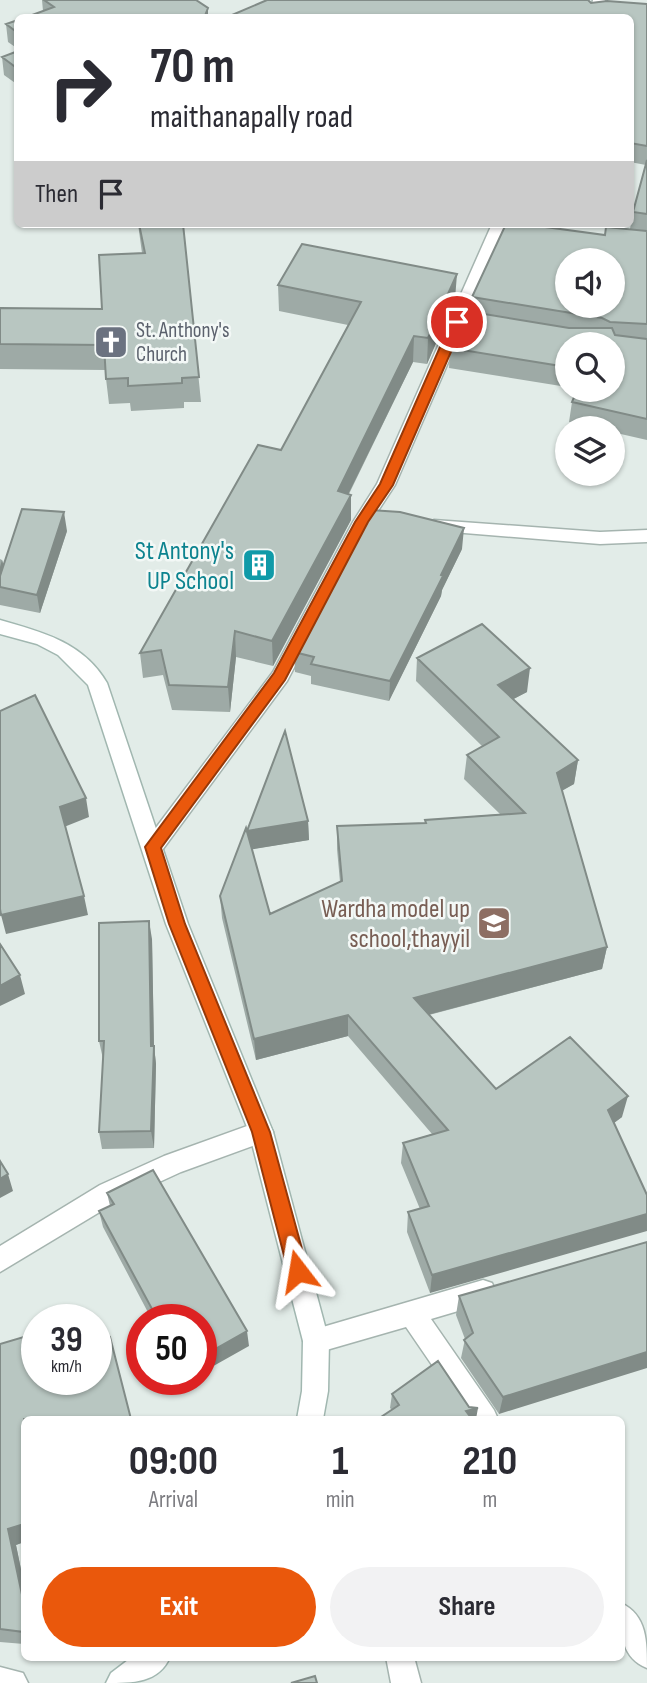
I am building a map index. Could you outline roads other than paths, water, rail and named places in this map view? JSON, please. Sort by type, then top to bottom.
[{"type":"street","points":[[153,847],[280,676],[362,522],[386,485],[464,323],[503,228]]},
{"type":"street","points":[[362,522],[388,523]]},
{"type":"street","points":[[414,525],[600,538],[647,536]]},
{"type":"street","points":[[0,627],[53,640],[79,658],[97,683],[177,924],[261,1132],[316,1341],[315,1391],[311,1416]]},
{"type":"street","points":[[0,1260],[109,1194],[173,1164],[261,1132]]},
{"type":"street","points":[[316,1341],[503,1286]]},
{"type":"street","points":[[411,1312],[483,1416]]},
{"type":"street","points":[[625,1623],[647,1654]]},
{"type":"street","points":[[121,1683],[151,1661]]},
{"type":"street","points":[[401,1661],[406,1683]]},
{"type":"street","points":[[0,1682],[13,1683]]},
{"type":"place","name":"St. Anthony's Church","points":[[111,342]]},
{"type":"place","name":"St Antony's UP School","points":[[259,565]]},
{"type":"place","name":"Wardha model up school,thayyil","points":[[494,923]]}]
